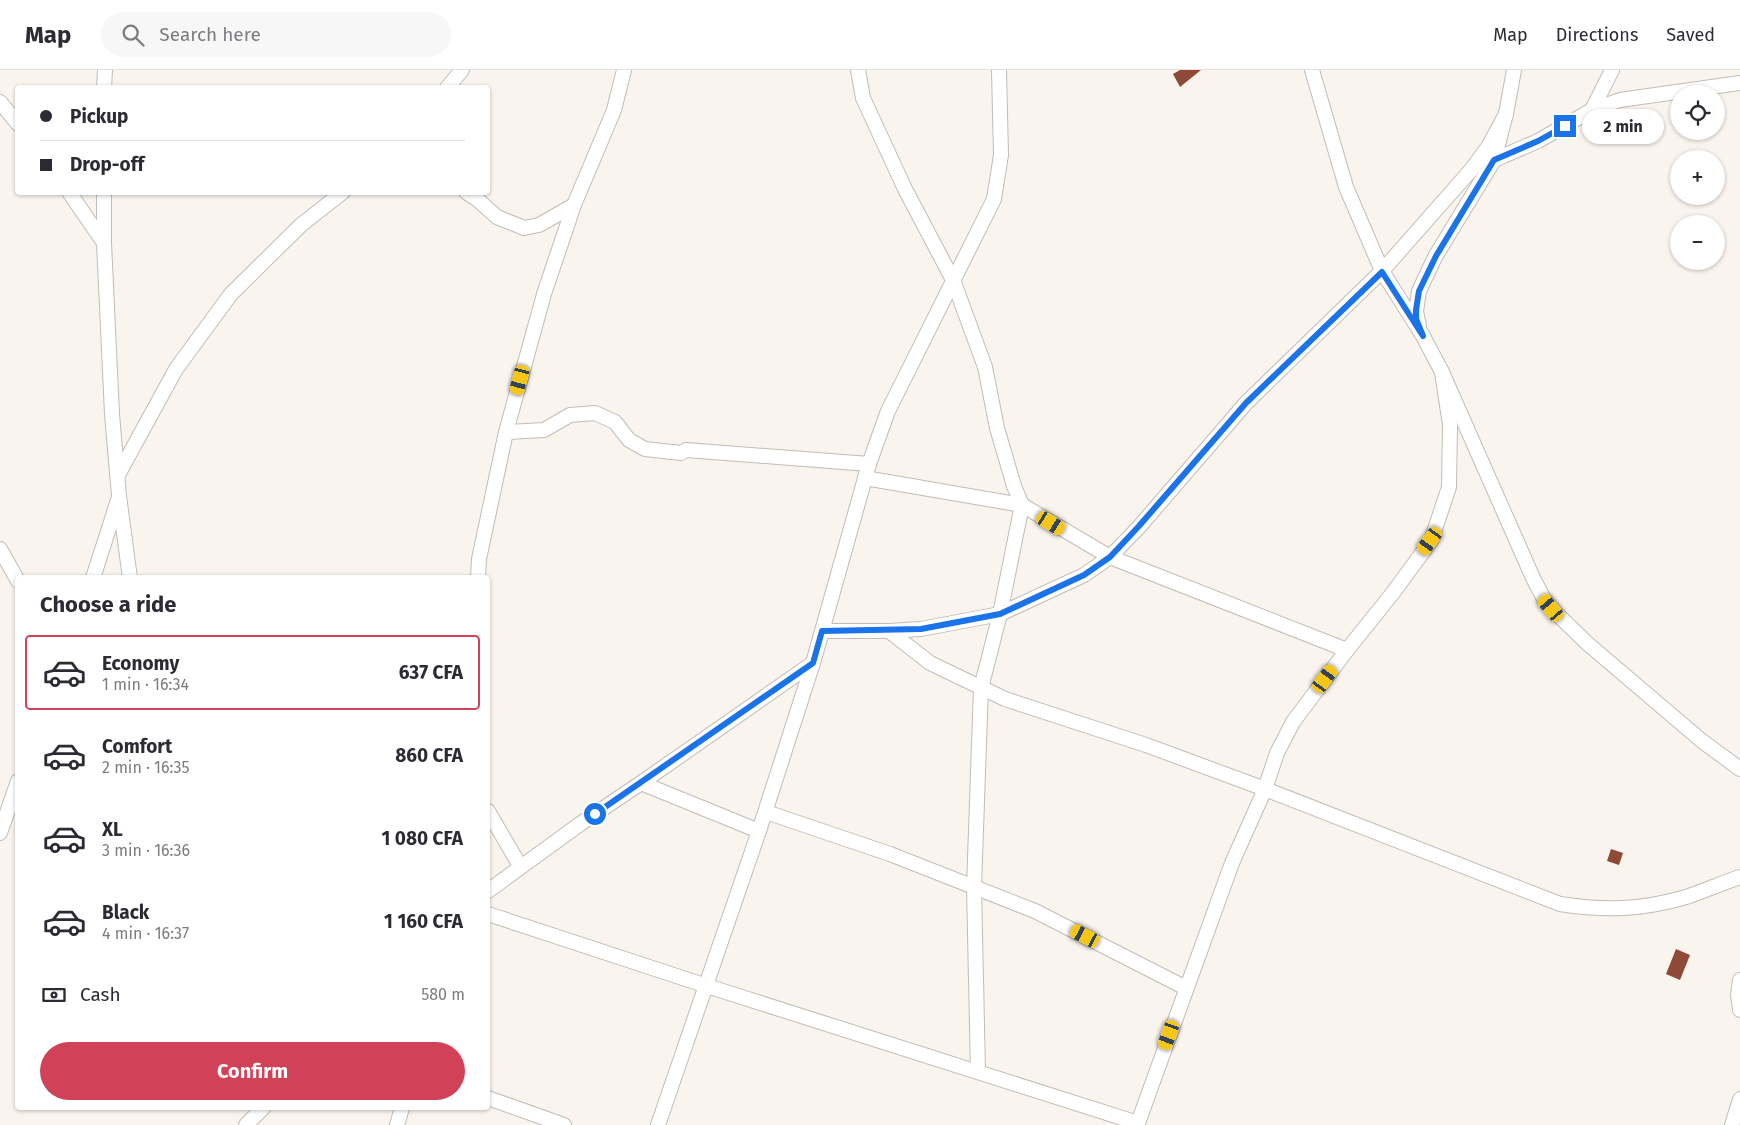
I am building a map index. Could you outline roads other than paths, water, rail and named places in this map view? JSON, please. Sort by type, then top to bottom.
[{"type":"street","points":[[104,70],[104,85]]},
{"type":"street","points":[[450,85],[462,70]]},
{"type":"street","points":[[478,575],[479,559],[506,432],[544,294],[574,205],[614,110],[624,70]]},
{"type":"street","points":[[858,70],[863,98],[905,189],[953,280],[985,367],[997,428],[1014,486],[1022,505],[1000,614],[981,688],[974,887],[978,1072]]},
{"type":"street","points":[[658,1125],[766,812],[813,663],[869,464],[888,411],[994,199],[1001,155],[999,70]]},
{"type":"street","points":[[1312,70],[1346,187],[1382,272],[1423,336],[1442,372],[1544,599],[1558,616],[1639,689],[1702,741],[1740,769]]},
{"type":"street","points":[[1423,336],[1416,319],[1419,291],[1436,256],[1494,160],[1506,114],[1514,70]]},
{"type":"street","points":[[1592,110],[1612,70]]},
{"type":"street","points":[[1494,160],[1538,141],[1592,110],[1620,100],[1740,83]]},
{"type":"street","points":[[0,102],[15,120]]},
{"type":"street","points":[[822,631],[921,629],[1000,614],[1084,575],[1110,557],[1246,403],[1382,272],[1470,170],[1488,146],[1506,114]]},
{"type":"street","points":[[71,195],[104,243]]},
{"type":"street","points":[[104,195],[104,243],[112,414],[119,496],[130,575]]},
{"type":"street","points":[[118,475],[176,369],[231,294],[301,225],[340,195]]},
{"type":"street","points":[[470,195],[497,217],[524,228],[539,225],[574,205]]},
{"type":"street","points":[[490,915],[1139,1124],[1232,863],[1265,789],[1277,752],[1294,722],[1430,541],[1450,487],[1450,425],[1442,372]]},
{"type":"street","points":[[506,432],[544,430],[570,415],[595,413],[615,422],[629,440],[645,449],[681,453],[686,450],[869,464]]},
{"type":"street","points":[[865,478],[1022,505],[1110,557],[1347,650]]},
{"type":"street","points":[[94,575],[119,496]]},
{"type":"street","points":[[0,549],[15,576]]},
{"type":"street","points":[[889,631],[930,662],[1006,699],[1146,745],[1265,789],[1560,904],[1599,909],[1651,906],[1687,897],[1740,877]]},
{"type":"street","points":[[490,888],[813,663]]},
{"type":"street","points":[[641,783],[759,831]]},
{"type":"street","points":[[0,833],[15,791]]},
{"type":"street","points":[[766,812],[890,854],[1035,910],[1186,988]]},
{"type":"street","points":[[490,814],[520,866]]},
{"type":"street","points":[[1740,980],[1738,995],[1740,1010]]},
{"type":"street","points":[[490,1099],[564,1125]]},
{"type":"street","points":[[1732,1125],[1740,1099]]},
{"type":"street","points":[[246,1125],[260,1110]]},
{"type":"street","points":[[397,1125],[401,1110]]}]
